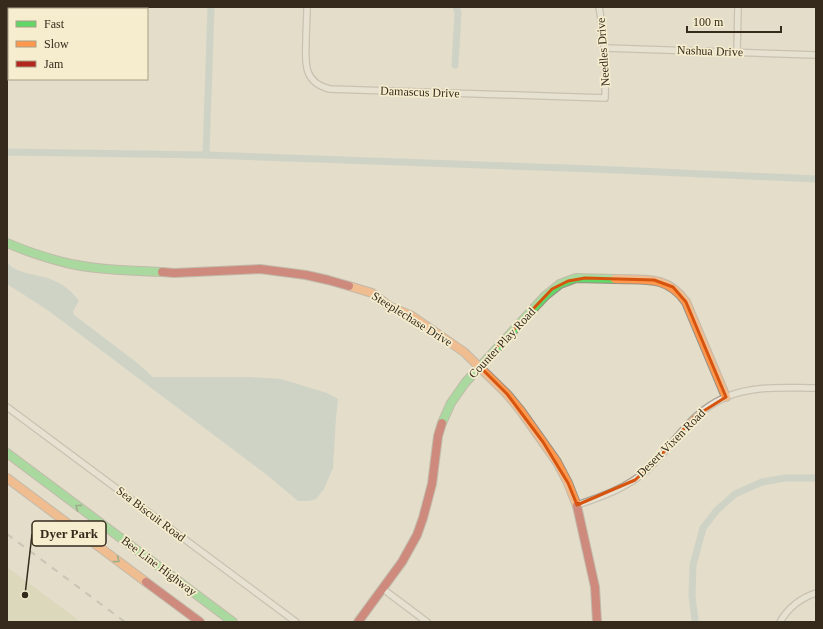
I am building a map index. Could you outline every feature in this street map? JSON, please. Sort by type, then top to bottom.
[{"type":"main road","name":"Steeplechase Drive","points":[[7,243],[52,260],[116,270],[174,273],[260,269],[306,275],[372,293],[389,306],[412,316],[464,352],[507,394],[557,462],[577,505],[596,587],[597,622]]},
{"type":"main road","name":"Counter Play Road","points":[[358,622],[383,589],[411,547],[423,518],[428,501],[432,484],[438,436],[446,412],[456,395],[479,366],[545,296],[560,284],[576,278],[585,278],[654,280],[673,287],[685,300],[726,397]]},
{"type":"main road","name":"Bee Line Highway","points":[[7,454],[233,622]]},
{"type":"main road","name":"Bee Line Highway","points":[[7,478],[200,622]]},
{"type":"street","name":"Damascus Drive","points":[[307,7],[306,68],[317,84],[326,88],[605,98]]},
{"type":"street","name":"Needles Drive","points":[[599,7],[605,48],[605,98]]},
{"type":"street","points":[[737,52],[738,7]]},
{"type":"street","name":"Nashua Drive","points":[[605,48],[816,55]]},
{"type":"street","name":"Desert Vixen Road","points":[[577,505],[613,492],[635,480],[647,471],[694,417],[714,403],[726,397],[740,392],[754,390],[816,388]]},
{"type":"street","name":"Sea Biscuit Road","points":[[7,407],[296,622]]},
{"type":"street","points":[[383,589],[427,622]]},
{"type":"street","points":[[780,622],[797,602],[816,593]]},
{"type":"highlighted area","points":[[585,278],[654,280],[673,287],[686,302],[726,397],[694,417],[657,460],[635,480],[577,505],[568,483],[543,442],[507,394],[479,366],[552,289],[568,281]]},
{"type":"green space","points":[[7,567],[81,622],[7,622]]},
{"type":"shaded area","points":[[7,262],[15,269],[45,277],[66,288],[79,301],[73,311],[74,315],[136,362],[153,377],[250,377],[281,379],[327,393],[338,399],[333,468],[324,489],[316,499],[309,501],[298,501],[267,475],[49,311],[7,284]]},
{"type":"waterway","points":[[206,155],[211,7]]},
{"type":"waterway","points":[[455,65],[458,12],[456,7]]},
{"type":"waterway","points":[[7,152],[206,155],[594,169],[816,179]]},
{"type":"waterway","points":[[695,620],[692,596],[693,565],[703,528],[717,510],[735,494],[762,482],[785,478],[816,478]]},
{"type":"railway","points":[[7,534],[125,622]]},
{"type":"traffic: fast","points":[[7,243],[39,255],[71,264],[105,269],[162,272]]},
{"type":"traffic: fast","points":[[442,423],[451,403],[465,383],[545,296],[560,284],[576,278],[615,279]]},
{"type":"traffic: fast","points":[[7,453],[233,622]]},
{"type":"traffic: slow","points":[[615,279],[655,281],[663,283],[679,293],[686,302],[726,397]]},
{"type":"traffic: slow","points":[[349,286],[372,293],[389,306],[412,316],[464,352],[507,394],[521,411],[557,462],[568,483],[577,506]]},
{"type":"traffic: slow","points":[[7,478],[146,582]]},
{"type":"traffic: jam","points":[[162,272],[174,273],[260,269],[306,275],[349,286]]},
{"type":"traffic: jam","points":[[358,622],[402,562],[417,535],[432,484],[438,436],[442,423]]},
{"type":"traffic: jam","points":[[577,506],[595,587],[597,622]]},
{"type":"traffic: jam","points":[[146,582],[200,622]]},
{"type":"place","name":"Dyer Park","points":[[25,595]]}]
